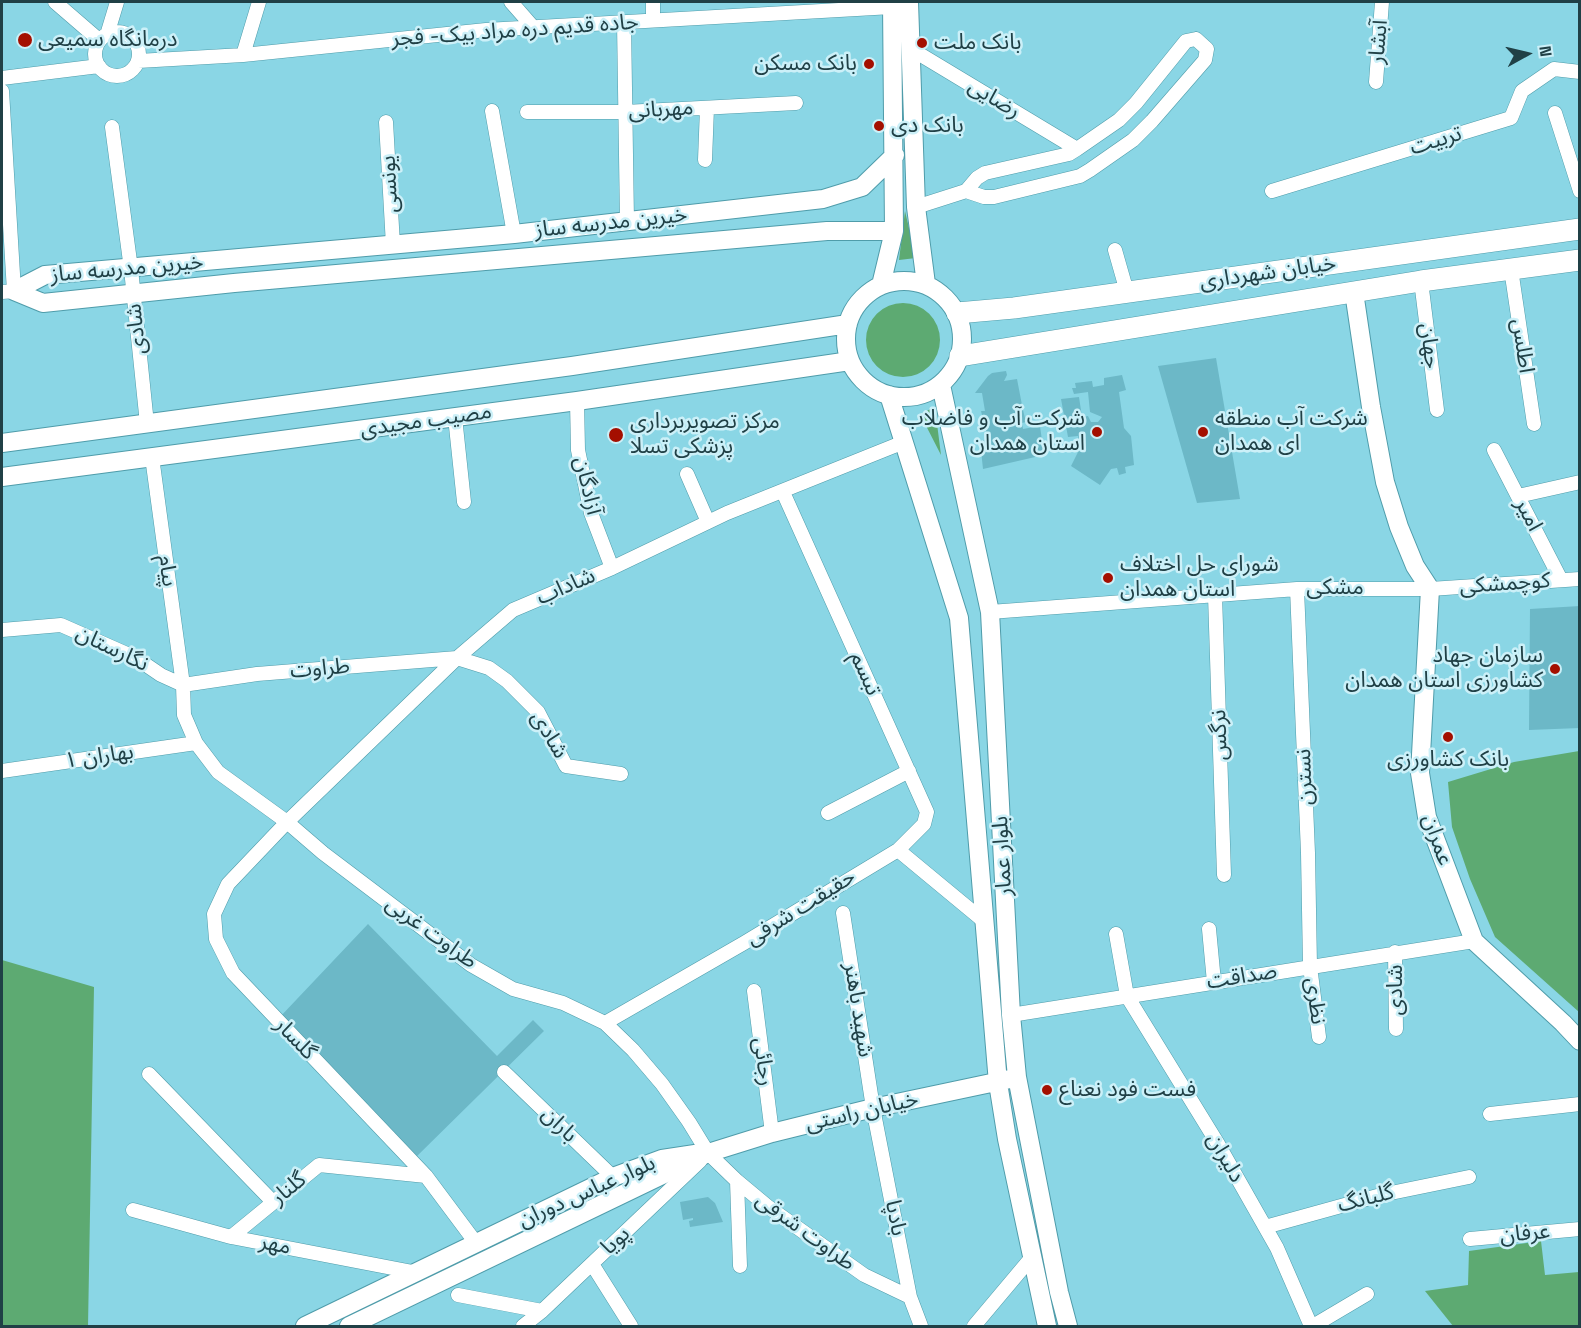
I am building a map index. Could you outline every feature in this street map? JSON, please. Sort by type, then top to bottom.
[{"type":"main road","points":[[898,3],[911,49],[916,207],[926,284]]},
{"type":"main road","points":[[881,285],[894,231],[898,3]]},
{"type":"main road","name":"خیرین مدرسه ساز","points":[[8,291],[45,275],[514,234],[823,200],[862,187],[895,154]]},
{"type":"main road","points":[[823,200],[827,231]]},
{"type":"main road","name":"خیابان شهرداری","points":[[957,313],[1014,308],[1580,229]]},
{"type":"main road","name":"خیرین مدرسه ساز","points":[[8,291],[43,303],[234,283],[827,231],[894,231]]},
{"type":"main road","name":"خیابان شهرداری","points":[[960,356],[1421,281],[1580,260]]},
{"type":"main road","points":[[911,280],[926,284],[944,296],[957,313],[962,327],[963,341],[960,356],[953,372],[941,385],[925,394],[907,397],[889,395],[873,388],[859,376],[850,361],[846,343],[848,324],[860,301],[881,285],[911,280]]},
{"type":"main road","points":[[1354,292],[1385,482],[1415,566],[1430,589]]},
{"type":"main road","name":"مصیب مجیدی","points":[[2,443],[572,366],[848,324]]},
{"type":"main road","name":"مصیب مجیدی","points":[[2,477],[455,417],[850,361]]},
{"type":"main road","name":"بلوار عمار","points":[[941,385],[990,612],[1011,1015],[1017,1077],[1068,1326]]},
{"type":"main road","name":"بلوار عمار","points":[[889,395],[959,618],[998,1083],[1007,1139],[1047,1326]]},
{"type":"main road","name":"عمران","points":[[1430,589],[1420,773],[1427,817],[1474,941],[1580,1041]]},
{"type":"main road","name":"خیابان راستی","points":[[708,1153],[772,1133],[873,1108],[998,1083],[1017,1077]]},
{"type":"main road","name":"بلوار عباس دوران","points":[[305,1326],[419,1273],[613,1177],[662,1159],[708,1153]]},
{"type":"main road","name":"بلوار عباس دوران","points":[[349,1326],[708,1153]]},
{"type":"street","points":[[55,2],[103,37]]},
{"type":"street","points":[[103,37],[120,32],[131,36],[138,45],[139,57],[135,68],[126,75],[114,76],[104,72],[97,62],[95,51],[117,2]]},
{"type":"street","points":[[243,55],[259,2]]},
{"type":"street","points":[[511,2],[533,27]]},
{"type":"street","points":[[653,2],[653,20]]},
{"type":"street","name":"آبشار","points":[[1376,82],[1382,2]]},
{"type":"street","name":"جاده قدیم دره مراد بیک- فجر","points":[[138,61],[243,55],[486,30],[653,20],[785,7],[898,3]]},
{"type":"street","points":[[624,22],[627,221]]},
{"type":"street","points":[[916,207],[966,191],[977,178],[985,173],[1069,154],[1125,114],[1186,41],[1196,39],[1207,49],[1204,60],[1133,140],[1080,176],[994,197],[984,197],[966,191]]},
{"type":"street","name":"رضایی","points":[[911,49],[1077,149]]},
{"type":"street","points":[[2,78],[99,66]]},
{"type":"street","name":"تربیت","points":[[1272,191],[1511,118],[1522,91],[1554,69],[1580,72]]},
{"type":"street","points":[[2,91],[8,291]]},
{"type":"street","name":"مهربانی","points":[[527,112],[625,112],[796,104]]},
{"type":"street","points":[[705,160],[707,108]]},
{"type":"street","points":[[492,111],[514,234]]},
{"type":"street","points":[[1555,113],[1580,191]]},
{"type":"street","name":"یونسی","points":[[387,122],[393,245]]},
{"type":"street","name":"شادی","points":[[112,127],[131,269],[147,424]]},
{"type":"street","points":[[1115,250],[1127,292]]},
{"type":"street","name":"اطلس","points":[[1511,269],[1534,424]]},
{"type":"street","name":"جهان","points":[[1421,281],[1437,410]]},
{"type":"street","name":"آزادگان","points":[[577,400],[578,450],[591,513],[612,568]]},
{"type":"street","points":[[455,417],[464,502]]},
{"type":"street","name":"شاداب","points":[[287,822],[457,658],[513,610],[612,568],[708,522],[904,442]]},
{"type":"street","name":"امیر","points":[[1494,450],[1561,580]]},
{"type":"street","name":"پیام","points":[[152,457],[183,684]]},
{"type":"street","points":[[687,474],[708,522]]},
{"type":"street","points":[[1518,496],[1580,482]]},
{"type":"street","name":"تبسم","points":[[783,492],[927,812],[924,824],[898,850]]},
{"type":"street","name":"کوچمشکی","points":[[1430,589],[1580,579]]},
{"type":"street","name":"مشکی","points":[[990,612],[1297,589],[1430,589]]},
{"type":"street","name":"نسترن","points":[[1297,589],[1308,853],[1310,966]]},
{"type":"street","name":"نرگس","points":[[1215,595],[1224,875]]},
{"type":"street","name":"نگارستان","points":[[2,630],[61,625],[136,658],[161,675],[183,684]]},
{"type":"street","name":"شادی","points":[[457,658],[489,668],[507,681],[538,712],[566,766],[621,774]]},
{"type":"street","name":"طراوت","points":[[183,684],[257,674],[457,658]]},
{"type":"street","name":"طراوت غربی","points":[[183,684],[184,715],[196,743],[218,772],[287,822],[323,853],[471,965],[513,989],[563,1003],[605,1023],[633,1050],[662,1084],[708,1153]]},
{"type":"street","name":"بهاران ۱","points":[[2,771],[196,743]]},
{"type":"street","points":[[828,813],[909,771]]},
{"type":"street","name":"گلسار","points":[[287,822],[228,884],[214,914],[216,939],[233,974],[426,1176],[476,1243]]},
{"type":"street","points":[[898,850],[984,922]]},
{"type":"street","name":"حقیقت شرفی","points":[[605,1023],[898,850]]},
{"type":"street","name":"شهید باهنر","points":[[843,913],[873,1108]]},
{"type":"street","points":[[1209,929],[1214,982]]},
{"type":"street","points":[[1116,934],[1127,996]]},
{"type":"street","name":"صداقت","points":[[1011,1015],[1474,941]]},
{"type":"street","name":"شادی","points":[[1395,952],[1396,1029]]},
{"type":"street","name":"نظری","points":[[1310,966],[1319,1037]]},
{"type":"street","name":"رجائی","points":[[754,991],[772,1133]]},
{"type":"street","name":"دلیران","points":[[1127,996],[1218,1144],[1277,1248],[1312,1326]]},
{"type":"street","name":"باران","points":[[504,1072],[613,1177]]},
{"type":"street","points":[[150,1074],[273,1202]]},
{"type":"street","points":[[1490,1114],[1580,1104]]},
{"type":"street","name":"بادپا","points":[[873,1108],[910,1297],[921,1326]]},
{"type":"street","name":"طراوت شرقی","points":[[708,1153],[736,1182],[767,1206],[864,1275],[910,1297]]},
{"type":"street","name":"پویا","points":[[523,1326],[542,1311],[708,1153]]},
{"type":"street","name":"گلنار","points":[[231,1237],[319,1165],[426,1176]]},
{"type":"street","name":"گلبانگ","points":[[1264,1227],[1380,1195],[1470,1177]]},
{"type":"street","points":[[736,1182],[740,1266]]},
{"type":"street","name":"مهر","points":[[133,1210],[231,1237],[419,1273]]},
{"type":"street","name":"عرفان","points":[[1470,1239],[1580,1229]]},
{"type":"street","points":[[974,1326],[1032,1257]]},
{"type":"street","points":[[592,1264],[631,1326]]},
{"type":"street","points":[[1312,1326],[1367,1294]]},
{"type":"street","points":[[458,1295],[542,1311]]},
{"type":"green space","points":[[905,211],[916,258],[899,260]]},
{"type":"green space","points":[[896,303],[910,303],[924,309],[934,319],[940,333],[940,347],[934,361],[924,371],[910,377],[896,377],[882,371],[872,361],[866,347],[866,333],[872,319],[882,309]]},
{"type":"green space","points":[[935,408],[941,455],[920,414]]},
{"type":"green space","points":[[1580,751],[1579,1012],[1495,937],[1470,879],[1452,827],[1448,782],[1514,762]]},
{"type":"green space","points":[[2,960],[94,987],[88,1326],[2,1326]]},
{"type":"green space","points":[[1541,1241],[1545,1275],[1579,1272],[1579,1326],[1453,1326],[1425,1291],[1468,1285],[1469,1251]]},
{"type":"building","name":"شرکت آب منطقه ای همدان","points":[[1216,358],[1240,499],[1197,503],[1158,366]]},
{"type":"building","points":[[1006,371],[1004,381],[1017,379],[1022,405],[1017,406],[1018,412],[1023,410],[1026,422],[1022,423],[1023,429],[1040,426],[1044,455],[983,469],[980,441],[988,439],[981,411],[985,411],[982,393],[975,393],[992,373]]},
{"type":"building","name":"شرکت آب و فاضلاب استان همدان","points":[[1122,375],[1126,390],[1119,392],[1124,428],[1131,436],[1134,465],[1125,467],[1126,473],[1119,475],[1117,468],[1111,469],[1100,485],[1071,466],[1078,452],[1078,436],[1068,437],[1061,399],[1079,397],[1082,417],[1088,416],[1091,422],[1098,422],[1102,417],[1090,412],[1088,392],[1074,394],[1072,388],[1076,388],[1075,383],[1092,381],[1093,387],[1104,385],[1104,378]]},
{"type":"building","name":"سازمان جهاد کشاورزی استان همدان","points":[[1580,606],[1580,728],[1529,730],[1530,609]]},
{"type":"building","points":[[368,924],[497,1056],[533,1020],[544,1031],[413,1160],[279,1018]]},
{"type":"building","points":[[708,1197],[715,1203],[723,1222],[690,1227],[689,1221],[693,1218],[683,1220],[680,1202]]},
{"type":"place","name":"درمانگاه سمیعی","points":[[25,40]]},
{"type":"place","name":"بانک ملت","points":[[922,43]]},
{"type":"place","name":"بانک مسکن","points":[[869,64]]},
{"type":"place","name":"بانک دی","points":[[879,126]]},
{"type":"place","name":"شرکت آب و فاضلاب استان همدان","points":[[1097,432]]},
{"type":"place","name":"شرکت آب منطقه ای همدان","points":[[1203,432]]},
{"type":"place","name":"مرکز تصویربرداری پزشکی تسلا","points":[[616,435]]},
{"type":"place","name":"شوراى حل اختلاف استان همدان","points":[[1108,578]]},
{"type":"place","name":"سازمان جهاد کشاورزی استان همدان","points":[[1555,669]]},
{"type":"place","name":"بانک کشاورزی","points":[[1448,737]]},
{"type":"place","name":"فست فود نعناع","points":[[1047,1090]]}]
